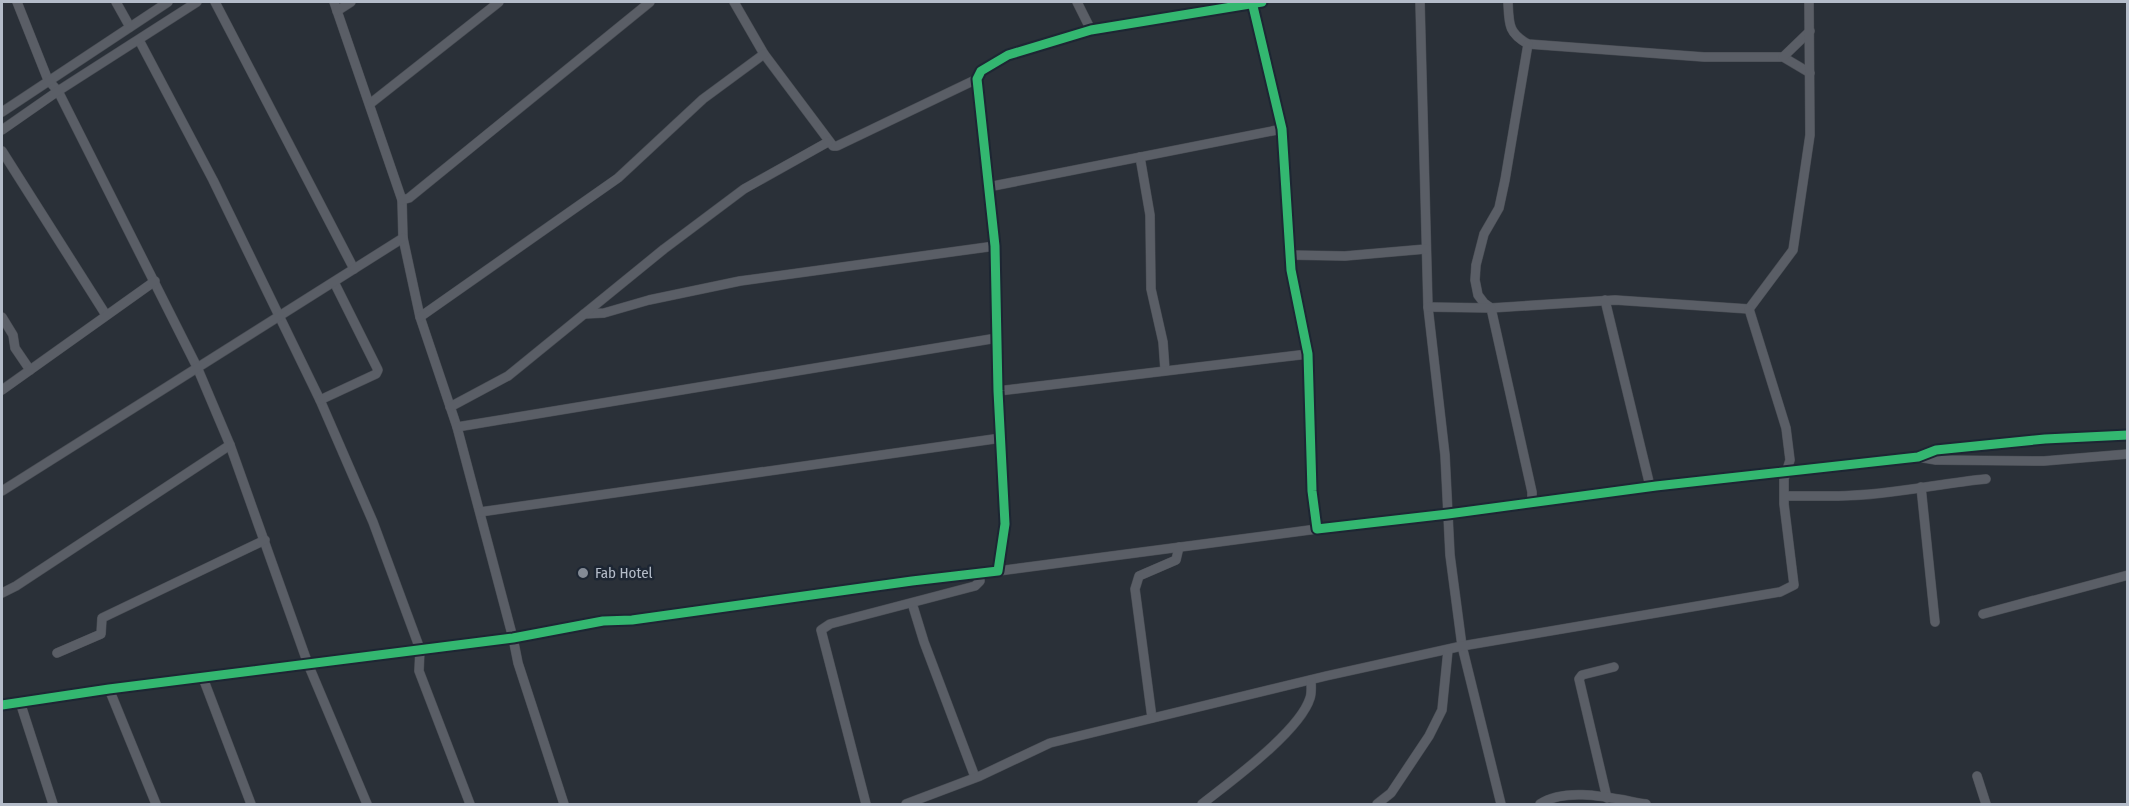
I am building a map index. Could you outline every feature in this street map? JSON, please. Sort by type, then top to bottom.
[{"type":"street","points":[[17,2],[48,80],[58,91],[197,366],[230,446],[308,664],[367,804]]},
{"type":"street","points":[[116,2],[130,27]]},
{"type":"street","points":[[2,112],[168,2]]},
{"type":"street","points":[[2,130],[58,91],[197,2]]},
{"type":"street","points":[[216,2],[354,269]]},
{"type":"street","points":[[351,2],[336,6],[371,103],[402,200],[403,238],[420,317],[457,427],[518,663],[564,804]]},
{"type":"street","points":[[371,103],[499,2]]},
{"type":"street","points":[[402,200],[409,198],[650,2]]},
{"type":"street","points":[[734,2],[764,54],[828,142],[837,147],[977,79]]},
{"type":"street","points":[[1077,2],[1091,30]]},
{"type":"street","points":[[998,571],[1005,524],[998,391],[995,246],[977,79],[981,71],[1008,55],[1091,30],[1255,2],[1282,129],[1291,270],[1308,354],[1312,491],[1317,529]]},
{"type":"street","points":[[1420,2],[1428,307],[1445,455],[1450,555],[1462,646],[1501,804]]},
{"type":"street","points":[[1508,2],[1509,23],[1516,37],[1528,44],[1704,57],[1783,57],[1810,73]]},
{"type":"street","points":[[1749,309],[1793,250],[1810,135],[1809,2]]},
{"type":"street","points":[[1783,57],[1809,31]]},
{"type":"street","points":[[139,40],[213,180],[320,400],[373,522],[420,649],[419,671],[470,804]]},
{"type":"street","points":[[1528,44],[1499,207],[1484,234],[1476,265],[1475,280],[1478,295],[1491,308],[1532,492],[1532,502]]},
{"type":"street","points":[[420,317],[618,178],[703,99],[764,54]]},
{"type":"street","points":[[988,187],[1282,129]]},
{"type":"street","points":[[450,407],[508,376],[664,249],[744,189],[828,142]]},
{"type":"street","points":[[2,151],[106,315]]},
{"type":"street","points":[[1140,157],[1150,215],[1151,289],[1163,342],[1165,370]]},
{"type":"street","points":[[2,491],[403,238]]},
{"type":"street","points":[[584,314],[604,313],[649,300],[740,281],[995,246]]},
{"type":"street","points":[[1290,255],[1345,256],[1426,249]]},
{"type":"street","points":[[2,390],[154,280]]},
{"type":"street","points":[[320,400],[376,374],[378,370],[334,282]]},
{"type":"street","points":[[1428,307],[1491,308],[1605,300],[1749,309]]},
{"type":"street","points":[[1605,300],[1650,486]]},
{"type":"street","points":[[906,804],[975,777],[1050,743],[1462,646],[1780,592],[1794,585],[1784,480],[1790,460],[1786,428],[1749,309]]},
{"type":"street","points":[[2,317],[13,335],[15,348],[30,370]]},
{"type":"street","points":[[457,427],[997,338]]},
{"type":"street","points":[[998,391],[1308,354]]},
{"type":"street","points":[[2,705],[109,689],[513,638],[603,621],[632,620],[912,581],[1448,514],[1650,486],[1918,457],[1936,450],[2045,439],[2127,435]]},
{"type":"street","points":[[480,512],[1000,438]]},
{"type":"street","points":[[2,593],[230,446]]},
{"type":"street","points":[[1918,457],[1936,460],[2044,461],[2127,454]]},
{"type":"street","points":[[1785,496],[1841,497],[1986,479]]},
{"type":"street","points":[[1921,487],[1935,622]]},
{"type":"street","points":[[57,653],[101,634],[102,618],[265,540]]},
{"type":"street","points":[[1152,718],[1135,589],[1139,576],[1176,560],[1179,548]]},
{"type":"street","points":[[866,804],[821,630],[830,624],[975,586],[980,581],[980,573]]},
{"type":"street","points":[[1983,614],[2127,575]]},
{"type":"street","points":[[912,603],[924,642],[975,777]]},
{"type":"street","points":[[1377,804],[1391,793],[1429,736],[1442,710],[1448,650]]},
{"type":"street","points":[[1607,798],[1579,679],[1582,675],[1614,667]]},
{"type":"street","points":[[203,678],[251,804]]},
{"type":"street","points":[[1202,804],[1262,756],[1297,720],[1310,699],[1311,680]]},
{"type":"street","points":[[109,689],[156,804]]},
{"type":"street","points":[[20,702],[53,804]]},
{"type":"street","points":[[1977,776],[1986,804]]},
{"type":"street","points":[[1540,804],[1551,798],[1588,795],[1646,804]]},
{"type":"cycle path","points":[[1252,2],[1282,129],[1291,270],[1308,354],[1312,491],[1317,529],[1656,486],[1918,457],[1936,450],[2045,439],[2128,435]]},
{"type":"cycle path","points":[[2,705],[109,689],[513,638],[603,621],[632,620],[998,571],[1005,524],[998,391],[995,246],[977,79],[981,71],[1008,55],[1091,30],[1262,2]]},
{"type":"place","name":"Fab Hotel","points":[[583,573]]}]
